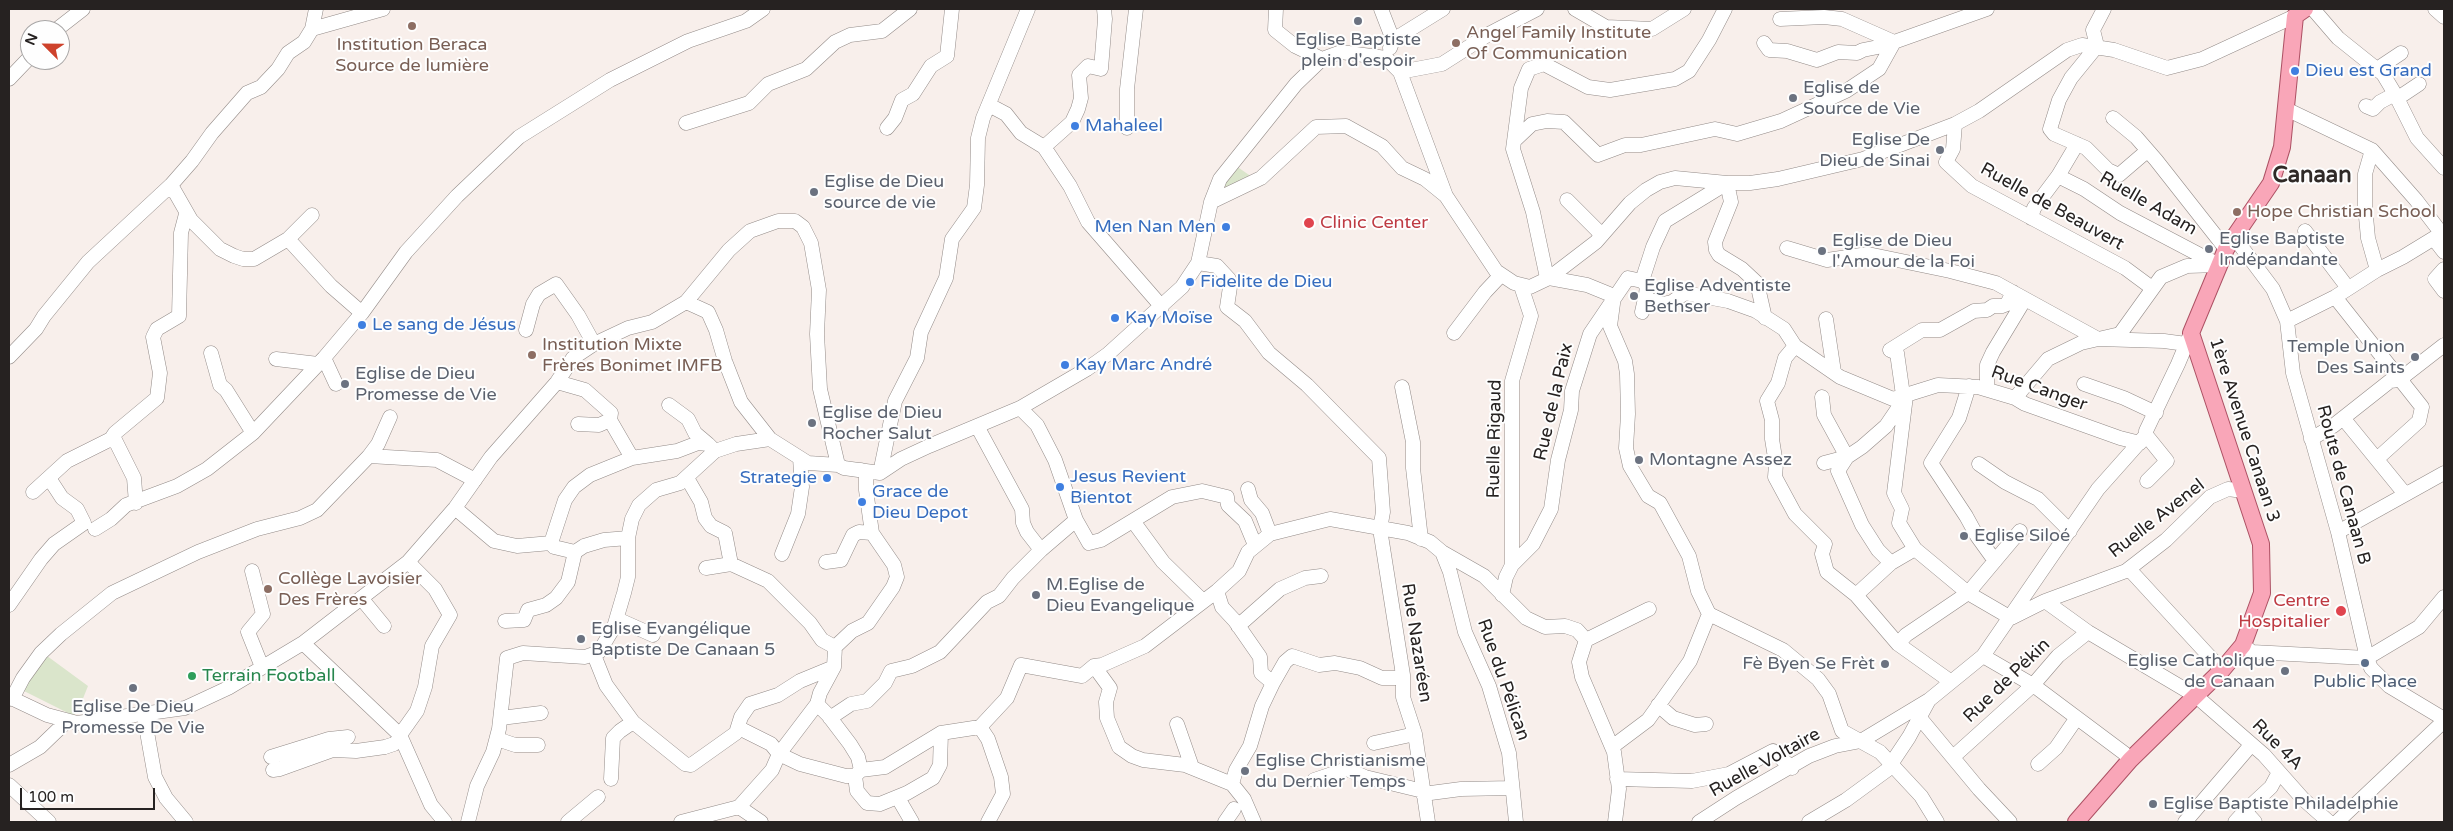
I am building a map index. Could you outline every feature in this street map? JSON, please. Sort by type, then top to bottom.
[{"type":"main road","name":"1ère Avenue Canaan 3","points":[[2076,822],[2130,760],[2222,670],[2243,645],[2262,593],[2261,544],[2188,338],[2230,243],[2271,183],[2282,147],[2300,12]]},
{"type":"street","points":[[69,20],[83,9]]},
{"type":"street","points":[[9,357],[36,329],[44,316],[88,262],[171,185],[192,162],[212,133],[247,94],[261,87],[278,69],[288,53],[304,42],[312,28],[316,9]]},
{"type":"street","points":[[312,28],[383,9]]},
{"type":"street","points":[[95,529],[111,519],[126,505],[136,503],[177,486],[206,469],[253,433],[321,362],[362,313],[406,252],[457,196],[519,137],[610,80],[688,41],[746,21],[763,9]]},
{"type":"street","points":[[686,122],[748,103],[768,84],[806,69],[835,42],[850,35],[882,31],[910,9]]},
{"type":"street","points":[[887,128],[895,118],[902,100],[913,94],[932,66],[947,56],[952,9]]},
{"type":"street","points":[[880,473],[895,401],[917,358],[921,332],[946,278],[952,239],[974,208],[977,185],[978,138],[989,105],[1028,9]]},
{"type":"street","points":[[1044,146],[1072,122],[1081,98],[1079,75],[1088,66],[1101,69],[1104,9]]},
{"type":"street","points":[[1127,128],[1127,89],[1136,9]]},
{"type":"street","points":[[1276,9],[1275,30],[1295,46],[1322,58]]},
{"type":"street","points":[[1381,9],[1393,40]]},
{"type":"street","points":[[1386,58],[1393,40],[1443,9]]},
{"type":"street","points":[[1400,72],[1442,64],[1537,9]]},
{"type":"street","points":[[1575,9],[1606,27],[1652,29],[1684,9]]},
{"type":"street","points":[[1548,278],[1533,212],[1513,149],[1521,88],[1531,67],[1544,64],[1588,86],[1610,90],[1675,79],[1689,71],[1709,40],[1725,9]]},
{"type":"street","points":[[1764,43],[1769,50],[1787,51],[1817,60],[1838,52],[1858,53],[1894,43],[1987,9]]},
{"type":"street","points":[[2097,46],[2093,30],[2104,9]]},
{"type":"street","points":[[2314,9],[2338,38],[2383,74],[2417,138],[2444,168]]},
{"type":"street","points":[[2435,9],[2444,17]]},
{"type":"street","points":[[686,302],[708,312],[741,402],[770,439],[808,463],[838,465],[844,468],[880,473],[908,456],[1020,408],[1087,369],[1162,307],[1182,287],[1198,263],[1211,202],[1220,179],[1296,84],[1322,58],[1340,52],[1386,58],[1400,72],[1446,196],[1496,271],[1521,286],[1530,287],[1548,278],[1596,242],[1630,203],[1660,182],[1674,178],[1728,183],[1778,179],[1863,159],[1955,124],[1979,111],[2068,50],[2082,45],[2097,46],[2167,68],[2202,59],[2300,12]]},
{"type":"street","points":[[1780,19],[1824,17],[1842,19],[1894,43]]},
{"type":"street","points":[[1514,141],[1532,124],[1546,121],[1564,122],[1598,155],[1625,146],[1647,144],[1710,130],[1726,130],[1737,134],[1781,121],[1846,92],[1879,69],[1894,43]]},
{"type":"street","points":[[2097,46],[2071,78],[2051,120],[2050,129],[2054,134],[2086,148],[2108,170],[2118,175],[2147,151]]},
{"type":"street","points":[[2376,69],[2402,53]]},
{"type":"street","points":[[2366,106],[2373,109],[2380,102],[2419,84]]},
{"type":"street","points":[[989,105],[1006,114],[1021,133],[1044,146],[1070,186],[1088,222],[1162,307]]},
{"type":"street","points":[[2286,108],[2372,150],[2416,200],[2440,235],[2444,252]]},
{"type":"street","name":"Route de Canaan B","points":[[2113,118],[2136,137],[2189,200],[2273,289],[2287,321],[2293,373],[2338,532],[2367,658],[2371,668],[2388,686],[2444,720]]},
{"type":"street","name":"Ruelle de Beauvert","points":[[1955,124],[1953,149],[1947,158],[1947,165],[1972,186],[2125,268],[2152,288]]},
{"type":"street","points":[[1211,202],[1261,178],[1316,126],[1346,126],[1382,146],[1402,168],[1424,179],[1446,196]]},
{"type":"street","points":[[2030,218],[2034,208],[2058,176],[2077,144]]},
{"type":"street","points":[[2372,150],[2366,174],[2365,206],[2368,238],[2376,270]]},
{"type":"street","name":"Ruelle Adam","points":[[2058,176],[2084,189],[2120,213],[2219,265]]},
{"type":"street","points":[[1642,281],[1653,247],[1665,221],[1728,183]]},
{"type":"street","points":[[1728,183],[1731,202],[1714,242],[1716,250],[1719,255],[1742,269],[1757,283],[1765,318]]},
{"type":"street","points":[[171,185],[186,214],[220,248],[243,259],[254,259],[284,239],[288,239],[312,214]]},
{"type":"street","points":[[1567,200],[1602,235]]},
{"type":"street","points":[[33,492],[67,461],[111,439],[157,398],[160,373],[153,337],[158,329],[179,316],[180,241],[186,214]]},
{"type":"street","points":[[390,417],[378,444],[369,456],[317,510],[300,518],[257,529],[198,552],[112,593],[66,629],[41,653],[10,698],[66,722],[77,723],[144,715],[191,705],[228,688],[303,643],[408,562],[455,508],[491,457],[557,382],[573,358],[594,344],[628,328],[652,322],[686,302],[729,250],[750,231],[778,221],[795,220],[803,227],[811,243],[819,290],[817,334],[822,397],[838,465]]},
{"type":"street","points":[[2305,232],[2348,288]]},
{"type":"street","points":[[2287,321],[2335,297],[2376,270],[2440,235]]},
{"type":"street","points":[[288,239],[331,286],[362,313]]},
{"type":"street","points":[[1787,248],[1827,260],[1868,254],[1908,261],[1996,283],[2054,317],[2098,339],[2164,340],[2188,338],[2143,439],[2098,489],[2011,618],[1983,656],[1929,700],[1892,765],[1846,800],[1812,821]]},
{"type":"street","name":"Rue Nazaréen","points":[[1198,263],[1217,266],[1223,272],[1229,279],[1230,287],[1227,307],[1244,321],[1269,353],[1307,385],[1379,458],[1382,512],[1380,529],[1403,674],[1403,697],[1415,734],[1428,822]]},
{"type":"street","points":[[2015,398],[2048,359],[2081,343],[2120,334],[2161,277],[2187,266],[2219,265]]},
{"type":"street","points":[[2444,269],[2435,279],[2444,291]]},
{"type":"street","points":[[1454,333],[1481,296],[1501,275]]},
{"type":"street","points":[[1548,278],[1587,285],[1614,296],[1610,326],[1625,360],[1628,414],[1626,448],[1630,466],[1648,496],[1660,503],[1689,556],[1698,591],[1709,614],[1783,650],[1803,665],[1818,679],[1829,694],[1842,731],[1880,752],[1921,796],[1936,822]]},
{"type":"street","name":"Rue de la Paix","points":[[1512,565],[1533,544],[1551,509],[1558,460],[1571,410],[1572,391],[1590,334],[1628,278],[1642,281]]},
{"type":"street","name":"Rue Canger","points":[[1642,281],[1647,286],[1642,312],[1648,299],[1662,304],[1685,294],[1728,302],[1756,311],[1784,329],[1795,346],[1834,372],[1893,399],[1938,385],[1970,386],[2015,398],[2080,424],[2143,439]]},
{"type":"street","points":[[526,330],[533,304],[539,294],[556,284],[578,315],[594,344]]},
{"type":"street","name":"Ruelle Rigaud","points":[[1502,594],[1506,577],[1512,565],[1512,381],[1531,316],[1521,286]]},
{"type":"street","points":[[2011,618],[1968,593],[1915,549],[1899,523],[1902,509],[1894,493],[1906,396],[1904,395],[1897,353],[1890,350],[1922,330],[1940,330],[1974,311],[1987,310],[1993,306],[2007,304],[2012,292]]},
{"type":"street","points":[[2335,297],[2422,407],[2419,421],[2378,458]]},
{"type":"street","points":[[1987,389],[1988,365],[1993,352],[2025,299]]},
{"type":"street","points":[[1826,319],[1834,372]]},
{"type":"street","points":[[2311,439],[2344,418],[2390,381],[2399,380],[2444,345]]},
{"type":"street","points":[[1795,346],[1785,358],[1778,383],[1767,402],[1772,420],[1772,440],[1776,464],[1775,477],[1795,514],[1825,544],[1822,554],[1827,572],[1856,595],[1898,644],[1950,681]]},
{"type":"street","points":[[211,353],[220,385],[226,390],[253,433]]},
{"type":"street","points":[[276,359],[321,362]]},
{"type":"street","points":[[321,362],[336,384]]},
{"type":"street","points":[[557,382],[585,390],[611,413],[610,420],[632,458]]},
{"type":"street","points":[[2084,384],[2124,398],[2156,413]]},
{"type":"street","points":[[1970,386],[1959,418],[1931,463],[1977,536],[1996,560]]},
{"type":"street","points":[[1402,387],[1413,442],[1413,468],[1421,539]]},
{"type":"street","points":[[1891,563],[1878,550],[1862,525],[1838,471],[1847,457],[1886,426],[1906,396]]},
{"type":"street","points":[[1822,397],[1824,415],[1847,457]]},
{"type":"street","points":[[669,405],[688,419],[696,433],[712,447]]},
{"type":"street","points":[[1020,408],[1037,425],[1055,460],[1076,520],[1089,543],[1101,540],[1172,498],[1202,491],[1227,497],[1228,505],[1245,521],[1255,545]]},
{"type":"street","points":[[2344,418],[2405,494]]},
{"type":"street","points":[[578,424],[599,425],[610,420]]},
{"type":"street","points":[[977,426],[1022,509],[1023,523],[1027,532],[1041,550]]},
{"type":"street","points":[[111,439],[115,440],[134,478],[136,503]]},
{"type":"street","points":[[551,543],[565,500],[574,487],[590,475],[632,458],[677,451],[698,443],[712,447],[770,439]]},
{"type":"street","points":[[2143,439],[2167,461],[2147,481]]},
{"type":"street","points":[[468,822],[477,786],[497,739],[507,658],[523,653],[567,656],[594,655],[606,642],[617,619],[628,577],[628,538],[632,519],[646,497],[656,490],[680,483],[687,478],[712,447]]},
{"type":"street","points":[[369,456],[437,460],[475,480]]},
{"type":"street","points":[[1824,463],[1847,457]]},
{"type":"street","points":[[782,554],[798,514],[802,487],[800,458]]},
{"type":"street","points":[[1979,464],[2005,482],[2038,499],[2070,531]]},
{"type":"street","points":[[681,822],[739,807],[772,770],[779,754],[817,704],[820,693],[834,667],[835,647],[852,631],[868,624],[893,587],[896,577],[894,565],[872,533],[866,490],[866,473],[861,470]]},
{"type":"street","points":[[2338,532],[2444,473]]},
{"type":"street","points":[[9,605],[41,559],[54,544],[84,523],[77,509],[62,498],[49,478]]},
{"type":"street","points":[[687,478],[701,502],[705,518],[711,526],[726,533],[730,564]]},
{"type":"street","points":[[1248,489],[1251,500],[1262,514],[1270,534]]},
{"type":"street","name":"Ruelle Avenel","points":[[2011,618],[2045,601],[2129,569],[2166,540],[2210,498],[2228,489],[2243,491]]},
{"type":"street","points":[[455,508],[494,541],[517,546],[551,543]]},
{"type":"street","points":[[739,728],[771,744],[779,754],[800,764],[846,776],[885,767],[941,733],[980,727],[1007,698],[1021,664],[1082,676],[1094,666],[1102,665],[1145,646],[1217,591],[1239,571],[1248,552],[1270,534],[1330,519],[1408,533],[1430,542],[1442,552],[1484,576],[1526,618],[1545,627],[1565,626],[1577,630],[1586,640]]},
{"type":"street","points":[[830,718],[851,704],[867,701],[885,683],[892,671],[912,666],[940,652],[987,602],[1000,596],[1013,578],[1041,550],[1076,520]]},
{"type":"street","points":[[1132,521],[1163,562],[1203,601]]},
{"type":"street","points":[[1898,644],[1906,635],[1968,593],[2020,531]]},
{"type":"street","points":[[826,562],[841,560],[853,535],[859,532],[872,533]]},
{"type":"street","points":[[505,621],[524,620],[528,610],[546,605],[556,598],[568,582],[575,552],[584,546],[604,540],[628,538]]},
{"type":"street","points":[[551,543],[554,547],[575,552]]},
{"type":"street","points":[[1856,595],[1891,563],[1915,549]]},
{"type":"street","name":"Rue du Pélican","points":[[1442,552],[1450,572],[1465,632],[1488,686],[1509,753],[1516,822]]},
{"type":"street","points":[[348,737],[329,739],[272,764],[280,769],[333,750],[356,751],[394,744],[417,711],[425,687],[432,646],[450,614],[435,589],[408,562]]},
{"type":"street","points":[[706,568],[730,564],[768,581],[810,623],[822,640],[835,647]]},
{"type":"street","points":[[2129,569],[2222,670]]},
{"type":"street","points":[[252,571],[264,614],[248,632],[262,667]]},
{"type":"street","points":[[1238,626],[1280,589],[1305,578],[1321,576]]},
{"type":"street","points":[[1217,591],[1222,607],[1260,657],[1261,673],[1272,683]]},
{"type":"street","points":[[2243,645],[2252,652],[2367,658],[2419,627],[2444,597]]},
{"type":"street","points":[[361,598],[384,626]]},
{"type":"street","name":"Rue 4A","points":[[2045,601],[2088,632],[2196,696],[2251,745],[2303,799],[2329,822]]},
{"type":"street","points":[[1615,822],[1619,789],[1612,747],[1582,677],[1579,662],[1586,640],[1649,608]]},
{"type":"street","points":[[1612,747],[1648,720],[1690,662],[1709,614]]},
{"type":"street","points":[[617,619],[653,635]]},
{"type":"street","name":"Rue de Pékin","points":[[1953,757],[2033,685],[2058,656],[2088,632]]},
{"type":"street","points":[[303,643],[400,736],[438,821]]},
{"type":"street","points":[[594,655],[606,685],[634,722],[684,764],[691,765],[739,728],[741,717],[750,704],[778,695],[800,681],[834,667]]},
{"type":"street","points":[[1232,784],[1236,770],[1253,738],[1262,706],[1272,683],[1285,662],[1292,656],[1319,665],[1344,664],[1382,678],[1395,678],[1403,674]]},
{"type":"street","points":[[1983,656],[2033,685],[2130,760]]},
{"type":"street","points":[[1094,666],[1110,688],[1106,702],[1107,718],[1119,747],[1142,760],[1192,767],[1232,784],[1244,799],[1254,822]]},
{"type":"street","name":"Ruelle Voltaire","points":[[1699,822],[1736,798],[1818,753],[1861,741],[1929,700]]},
{"type":"street","points":[[817,704],[830,718],[858,757],[857,791],[867,804],[880,804],[898,798],[933,778],[940,765],[941,733]]},
{"type":"street","points":[[1658,705],[1674,718],[1695,725],[1706,724]]},
{"type":"street","points":[[501,718],[541,712]]},
{"type":"street","points":[[144,715],[155,777],[166,798],[186,822]]},
{"type":"street","points":[[1920,718],[1979,789],[2010,822]]},
{"type":"street","points":[[2038,764],[2056,748],[2076,720]]},
{"type":"street","points":[[2337,822],[2444,720]]},
{"type":"street","points":[[9,765],[40,747],[66,722]]},
{"type":"street","points":[[611,778],[613,738],[634,722]]},
{"type":"street","points":[[1177,724],[1192,767]]},
{"type":"street","points":[[980,727],[988,739],[1001,777],[1003,794],[988,822]]},
{"type":"street","points":[[1374,743],[1415,734]]},
{"type":"street","points":[[497,739],[515,745],[538,745]]},
{"type":"street","points":[[2185,822],[2251,745]]},
{"type":"street","points":[[1618,779],[1692,781],[1729,774],[1773,751],[1792,768]]},
{"type":"street","points":[[1314,780],[1347,770],[1423,793],[1460,789],[1512,788]]},
{"type":"street","points":[[2235,822],[2271,787],[2279,772]]},
{"type":"street","points":[[9,785],[50,822]]},
{"type":"street","points":[[568,822],[598,797]]},
{"type":"street","points":[[898,798],[912,822]]},
{"type":"street","points":[[739,807],[761,822]]},
{"type":"street","points":[[1225,822],[1234,809]]},
{"type":"street","points":[[2245,811],[2255,822]]},
{"type":"green space","points":[[1236,162],[1239,168],[1252,177],[1224,192],[1222,185]]},
{"type":"green space","points":[[43,653],[88,686],[82,701],[81,714],[75,714],[74,716],[22,690]]},
{"type":"place","name":"Eglise Baptiste plein d'espoir","points":[[1358,21]]},
{"type":"place","name":"Institution Beraca Source de lumière","points":[[412,26]]},
{"type":"place","name":"Angel Family Institute Of Communication","points":[[1456,43]]},
{"type":"place","name":"Dieu est Grand","points":[[2295,71]]},
{"type":"place","name":"Eglise de Source de Vie","points":[[1793,98]]},
{"type":"place","name":"Mahaleel","points":[[1075,126]]},
{"type":"place","name":"Eglise De Dieu de Sinai","points":[[1940,150]]},
{"type":"place","name":"Eglise de Dieu source de vie","points":[[814,192]]},
{"type":"place","name":"Hope Christian School","points":[[2237,212]]},
{"type":"place","name":"Clinic Center","points":[[1309,223]]},
{"type":"place","name":"Men Nan Men","points":[[1226,227]]},
{"type":"place","name":"Eglise Baptiste Indépandante","points":[[2209,249]]},
{"type":"place","name":"Eglise de Dieu l'Amour de la Foi","points":[[1822,251]]},
{"type":"place","name":"Fidelite de Dieu","points":[[1190,282]]},
{"type":"place","name":"Eglise Adventiste Bethser","points":[[1634,296]]},
{"type":"place","name":"Kay Moïse","points":[[1115,318]]},
{"type":"place","name":"Le sang de Jésus","points":[[362,325]]},
{"type":"place","name":"Institution Mixte Frères Bonimet IMFB","points":[[532,355]]},
{"type":"place","name":"Temple Union Des Saints","points":[[2415,357]]},
{"type":"place","name":"Kay Marc André","points":[[1065,365]]},
{"type":"place","name":"Eglise de Dieu Promesse de Vie","points":[[345,384]]},
{"type":"place","name":"Eglise de Dieu Rocher Salut","points":[[812,423]]},
{"type":"place","name":"Montagne Assez","points":[[1639,460]]},
{"type":"place","name":"Strategie","points":[[827,478]]},
{"type":"place","name":"Jesus Revient Bientot","points":[[1060,487]]},
{"type":"place","name":"Grace de Dieu Depot","points":[[862,502]]},
{"type":"place","name":"Eglise Siloé","points":[[1964,536]]},
{"type":"place","name":"Collège Lavoisier Des Frères","points":[[268,589]]},
{"type":"place","name":"M.Eglise de Dieu Evangelique","points":[[1036,595]]},
{"type":"place","name":"Centre Hospitalier","points":[[2341,611]]},
{"type":"place","name":"Eglise Evangélique Baptiste De Canaan 5","points":[[581,639]]},
{"type":"place","name":"Public Place","points":[[2365,663]]},
{"type":"place","name":"Fè Byen Se Frèt","points":[[1885,664]]},
{"type":"place","name":"Eglise Catholique de Canaan","points":[[2285,671]]},
{"type":"place","name":"Terrain Football","points":[[192,676]]},
{"type":"place","name":"Eglise De Dieu Promesse De Vie","points":[[133,688]]},
{"type":"place","name":"Eglise Christianisme du Dernier Temps","points":[[1245,771]]},
{"type":"place","name":"Eglise Baptiste Philadelphie","points":[[2153,804]]},
{"type":"district","name":"Canaan","points":[[2312,176]]}]
